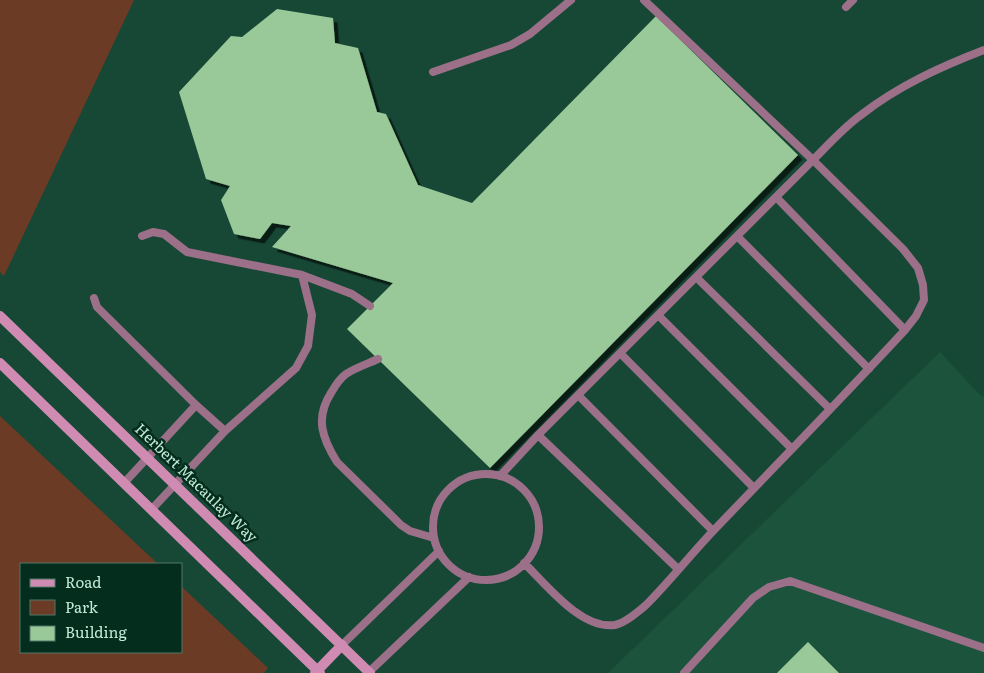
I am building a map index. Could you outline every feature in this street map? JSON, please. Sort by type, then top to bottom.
[{"type":"main road","name":"Herbert Macaulay Way","points":[[0,316],[176,484],[369,673]]},
{"type":"main road","points":[[0,363],[152,509],[317,672],[342,645]]},
{"type":"lane","points":[[433,72],[510,45],[530,34],[571,0]]},
{"type":"lane","points":[[524,563],[573,610],[590,621],[603,626],[617,625],[630,618],[645,606],[713,531],[869,369],[905,330],[916,316],[924,300],[923,285],[918,268],[903,248],[644,0]]},
{"type":"lane","points":[[846,7],[853,0]]},
{"type":"lane","points":[[500,476],[538,435],[696,276],[859,116],[921,76],[984,50]]},
{"type":"lane","points":[[776,197],[905,330]]},
{"type":"lane","points":[[142,236],[153,232],[164,234],[187,252],[302,275],[352,294],[370,306]]},
{"type":"lane","points":[[737,236],[869,369]]},
{"type":"lane","points":[[152,509],[225,431],[296,368],[308,346],[312,316],[302,275]]},
{"type":"lane","points":[[696,276],[830,409]]},
{"type":"lane","points":[[94,298],[97,307],[196,405],[225,431]]},
{"type":"lane","points":[[658,315],[792,449]]},
{"type":"lane","points":[[620,353],[754,488]]},
{"type":"lane","points":[[378,358],[346,374],[337,383],[326,401],[321,418],[324,435],[330,451],[337,462],[401,525],[410,531],[434,538]]},
{"type":"lane","points":[[578,396],[713,531]]},
{"type":"lane","points":[[124,482],[196,405]]},
{"type":"lane","points":[[538,435],[678,569]]},
{"type":"lane","points":[[487,474],[500,476],[513,481],[532,500],[539,526],[538,540],[524,563],[513,572],[499,578],[469,577],[457,571],[446,562],[438,550],[434,538],[433,524],[435,511],[449,488],[461,480],[473,475],[487,474]]},
{"type":"lane","points":[[342,645],[438,550]]},
{"type":"lane","points":[[369,673],[469,577]]},
{"type":"lane","points":[[684,673],[753,598],[769,587],[790,581],[984,648]]},
{"type":"shaded area","points":[[940,352],[984,397],[984,673],[608,673]]},
{"type":"green space","points":[[0,0],[134,0],[4,276],[0,272]]},
{"type":"green space","points":[[0,416],[157,563],[20,563],[20,653],[182,653],[182,587],[268,668],[264,673],[0,673]]},
{"type":"building","points":[[277,9],[333,18],[335,43],[358,48],[377,112],[386,114],[418,185],[472,203],[656,16],[798,155],[490,468],[347,329],[393,283],[272,247],[291,226],[272,223],[260,239],[234,234],[221,200],[230,186],[206,179],[179,92],[231,36],[242,37]]},
{"type":"building","points":[[808,642],[839,673],[777,673]]}]
